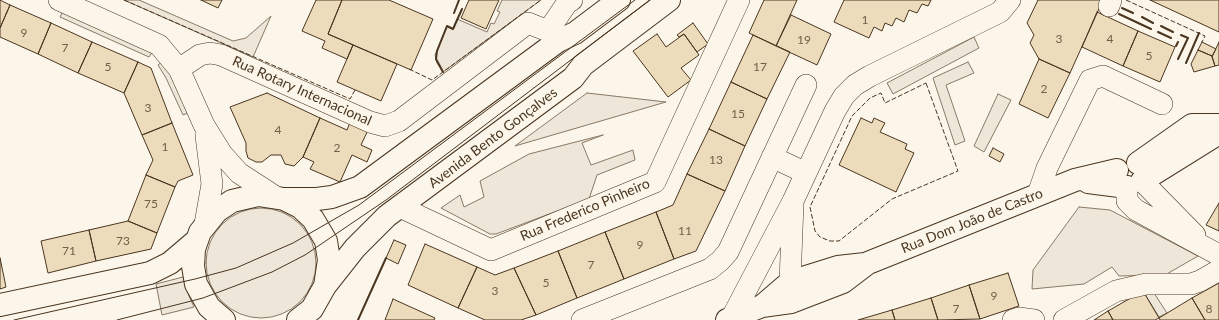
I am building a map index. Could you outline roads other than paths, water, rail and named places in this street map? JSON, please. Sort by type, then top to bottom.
[{"type":"main road","points":[[0,306],[150,273],[170,263],[201,232],[217,211],[236,200],[258,195],[280,198],[317,199],[332,197],[360,187],[553,36],[575,33],[619,0]]},
{"type":"main road","name":"Avenida Bento Gonçalves","points":[[298,320],[312,309],[324,290],[364,238],[400,207],[573,78],[583,65],[669,0]]},
{"type":"main road","points":[[1131,176],[1192,125],[1219,125]]},
{"type":"main road","points":[[1131,176],[1219,134]]},
{"type":"main road","name":"Rua Dom João de Castro","points":[[771,305],[790,282],[838,267],[868,263],[1075,180],[1131,176]]},
{"type":"main road","points":[[280,198],[307,213],[323,234],[329,260],[324,290],[316,320]]},
{"type":"main road","points":[[201,232],[193,257],[196,284],[209,307],[224,320]]},
{"type":"main road","name":"Rua Dom João de Castro","points":[[729,319],[843,282],[868,263]]},
{"type":"street","points":[[59,0],[159,45],[179,69],[204,125],[222,154],[239,173],[280,198]]},
{"type":"street","points":[[553,36],[567,3],[572,0]]},
{"type":"street","name":"Rua Frederico Pinheiro","points":[[400,207],[491,250],[655,182],[739,0]]},
{"type":"street","points":[[729,319],[793,201],[835,111],[844,96],[855,85],[870,76],[1000,12],[1010,0]]},
{"type":"street","name":"Rua Rotary Internacional","points":[[179,69],[200,55],[210,53],[222,55],[370,122],[385,126],[399,121],[528,23],[553,36]]},
{"type":"street","points":[[1038,194],[1047,168],[1090,80],[1103,76],[1162,104]]},
{"type":"street","points":[[582,320],[710,269],[720,261],[728,252],[806,85]]},
{"type":"street","points":[[201,232],[211,196],[212,179],[204,125]]},
{"type":"street","points":[[772,157],[806,173]]},
{"type":"street","points":[[1131,176],[1127,201],[1136,210],[1214,252]]},
{"type":"street","points":[[790,282],[793,201]]},
{"type":"street","points":[[1064,320],[1114,292],[1136,285],[1191,284],[1200,281],[1219,270]]},
{"type":"street","points":[[1013,320],[1019,318],[1034,320]]},
{"type":"tram line","points":[[14,320],[195,279],[236,268],[293,243],[359,205],[635,0]]},
{"type":"tram line","points":[[117,320],[203,298],[272,272],[305,255],[386,200],[650,0]]}]
